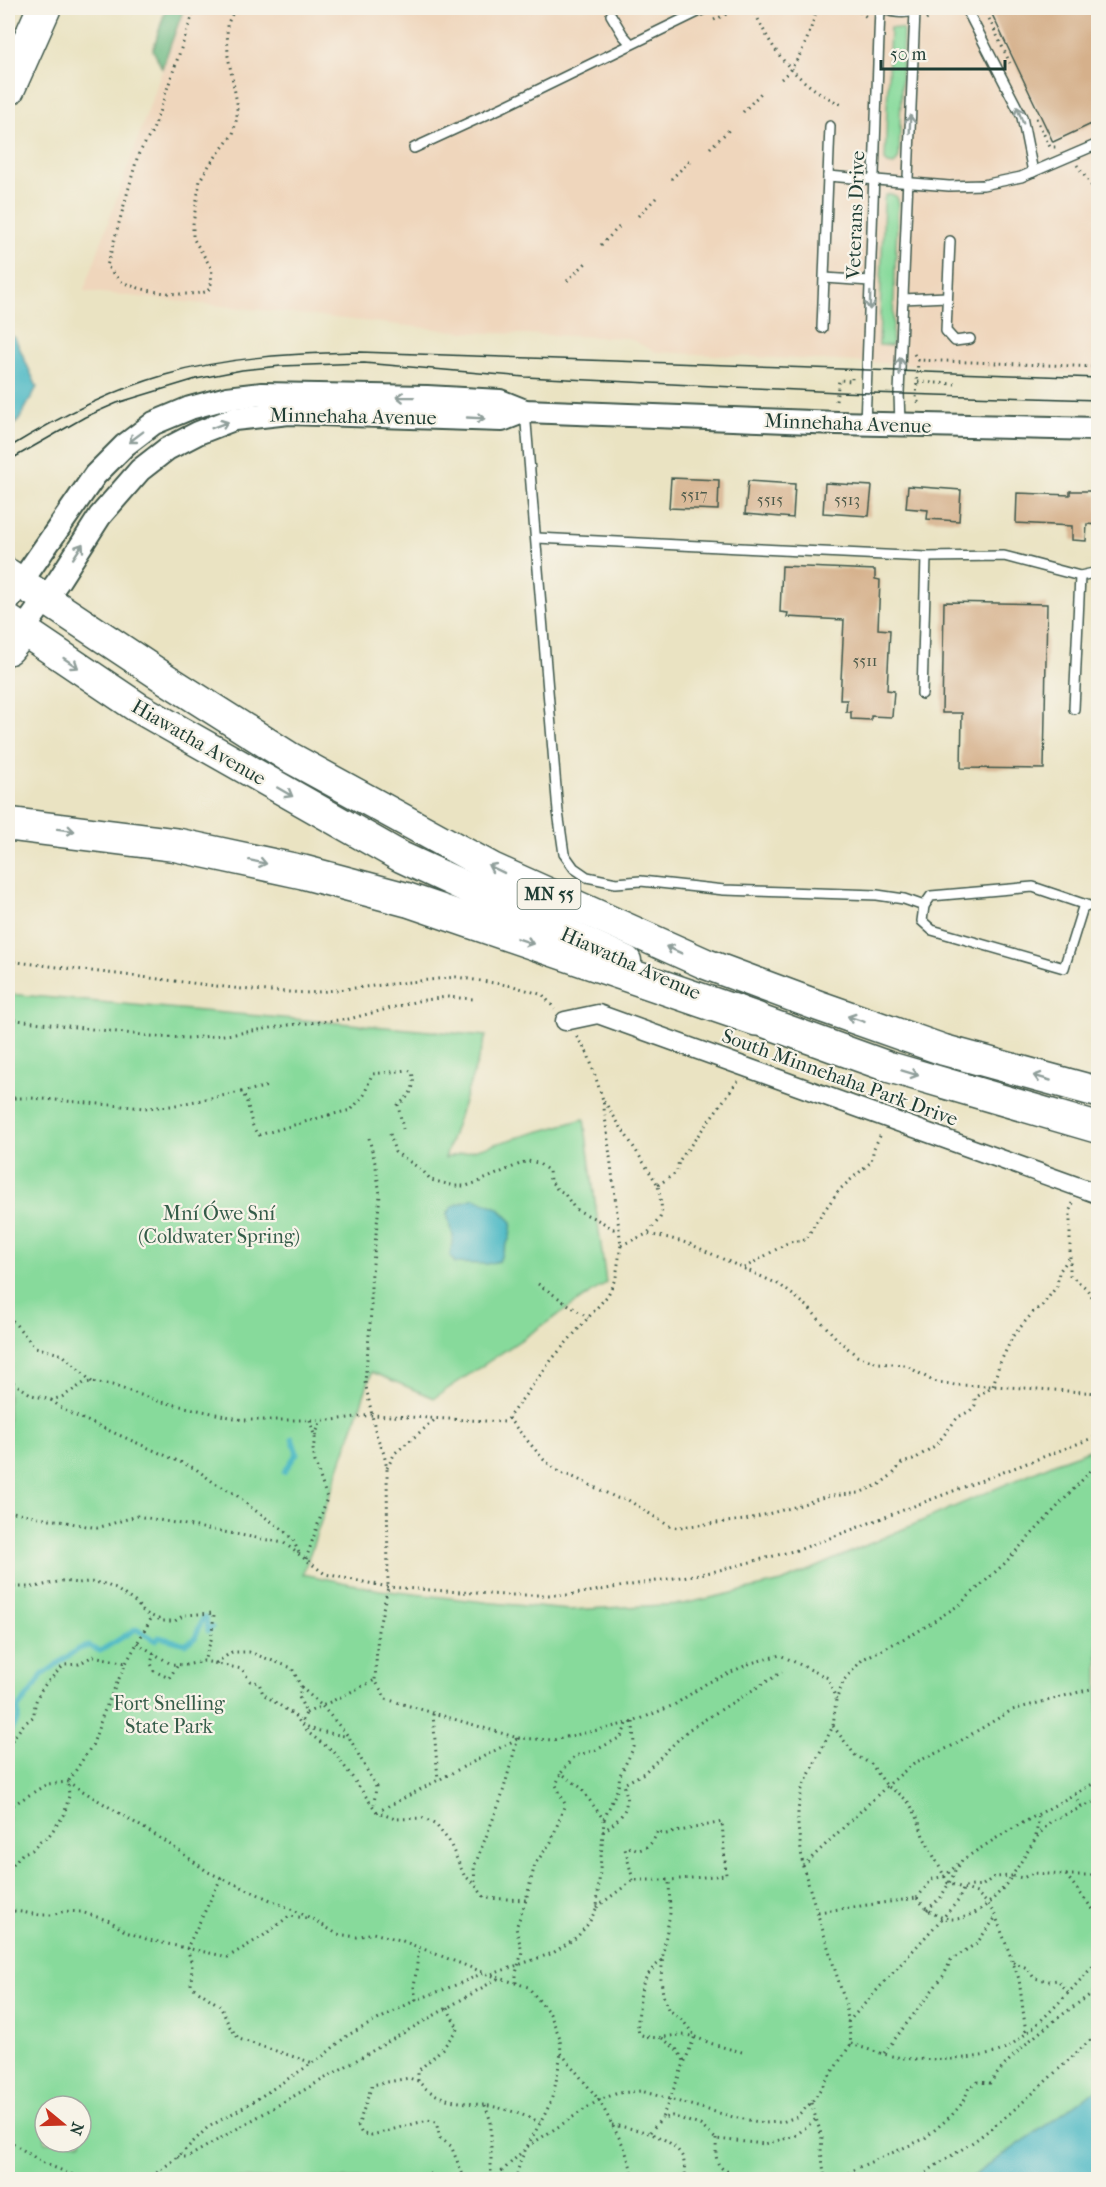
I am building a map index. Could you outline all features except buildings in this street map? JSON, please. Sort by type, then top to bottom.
[{"type":"highway","points":[[8,89],[45,8]]},
{"type":"highway","name":"Hiawatha Avenue","points":[[20,589],[289,757],[503,873],[706,964],[808,1003],[944,1050],[1098,1092]]},
{"type":"highway","name":"Hiawatha Avenue","points":[[13,633],[145,712],[400,857],[540,922],[756,1019],[890,1067],[1098,1128]]},
{"type":"highway","name":"MN 55","points":[[8,824],[177,845],[303,872],[408,900],[756,1019]]},
{"type":"street","name":"Minnehaha Avenue","points":[[13,633],[20,589],[95,475],[125,445],[154,423],[190,408],[227,398],[262,394],[427,398],[500,401],[525,411],[865,424],[1098,429]]},
{"type":"street","name":"Minnehaha Avenue","points":[[20,589],[59,580],[100,516],[140,470],[167,449],[198,433],[234,419],[289,413],[502,420],[525,411]]},
{"type":"street","name":"South Minnehaha Park Drive","points":[[565,1021],[598,1014],[1098,1194]]},
{"type":"lane","points":[[414,148],[705,8]]},
{"type":"lane","name":"Veterans Drive","points":[[865,424],[879,8],[894,12],[917,9],[903,299],[900,425]]},
{"type":"lane","points":[[966,8],[1022,117],[1033,172]]},
{"type":"lane","points":[[611,15],[631,44]]},
{"type":"lane","points":[[822,328],[830,126]]},
{"type":"lane","points":[[828,176],[949,186],[983,185],[1020,177],[1098,144]]},
{"type":"lane","points":[[950,241],[946,331],[955,341],[970,339]]},
{"type":"lane","points":[[825,278],[870,281]]},
{"type":"lane","points":[[903,299],[947,297]]},
{"type":"lane","points":[[525,411],[558,813],[564,854],[574,867],[587,877],[616,883],[641,881],[724,890],[877,895],[904,899],[924,906]]},
{"type":"lane","points":[[537,538],[926,557],[1004,556],[1080,576],[1098,572]]},
{"type":"lane","points":[[922,694],[926,557]]},
{"type":"lane","points":[[1074,709],[1080,576]]},
{"type":"lane","points":[[1084,904],[1064,968],[932,930],[922,921],[924,906],[931,896],[1033,887],[1084,904],[1098,909]]},
{"type":"path","points":[[195,8],[153,130],[138,155],[107,266],[122,282],[146,290],[189,294],[208,291],[211,284],[212,269],[194,238],[193,224],[200,180],[233,134],[237,117],[237,103],[228,56],[227,25],[235,8]]},
{"type":"path","points":[[708,22],[739,8]]},
{"type":"path","points":[[753,8],[769,41],[791,70],[818,93],[842,105]]},
{"type":"path","points":[[780,79],[791,70],[810,31],[817,8]]},
{"type":"path","points":[[743,112],[761,93]]},
{"type":"path","points":[[710,148],[729,130]]},
{"type":"path","points":[[671,179],[691,160]]},
{"type":"path","points":[[1077,164],[1098,195]]},
{"type":"path","points":[[638,216],[658,196]]},
{"type":"path","points":[[600,245],[620,227]]},
{"type":"path","points":[[567,282],[587,262]]},
{"type":"path","points":[[910,352],[913,352],[918,360],[916,399],[922,405],[921,409]]},
{"type":"path","points":[[918,360],[1098,367]]},
{"type":"path","points":[[836,401],[839,380],[852,381],[854,370]]},
{"type":"path","points":[[917,382],[955,384]]},
{"type":"path","points":[[8,961],[250,990],[309,993],[456,977],[513,986],[543,995],[588,1054],[603,1100],[621,1245],[616,1277],[608,1295],[552,1358],[505,1422],[372,1415],[321,1420],[243,1420],[158,1401],[112,1385],[92,1382],[84,1383],[62,1397],[51,1400]]},
{"type":"path","points":[[8,1019],[159,1037],[190,1038],[349,1019],[447,997],[474,999]]},
{"type":"path","points":[[241,1092],[246,1097],[255,1131],[259,1135],[329,1118],[351,1110],[364,1095],[372,1074],[408,1070],[412,1072],[414,1088],[410,1095],[398,1105],[403,1129]]},
{"type":"path","points":[[8,1098],[145,1108],[171,1106],[269,1086]]},
{"type":"path","points":[[658,1185],[676,1173],[679,1161],[736,1086]]},
{"type":"path","points":[[603,1100],[658,1185],[662,1210],[660,1218],[647,1234],[621,1245]]},
{"type":"path","points":[[390,1134],[395,1152],[422,1170],[431,1180],[444,1185],[466,1186],[527,1161],[538,1163],[549,1171],[550,1180],[557,1189],[564,1193],[575,1209],[613,1229],[619,1228]]},
{"type":"path","points":[[744,1268],[789,1242],[806,1240],[839,1190],[871,1162],[880,1136]]},
{"type":"path","points":[[369,1138],[380,1195],[371,1283],[365,1382],[387,1469],[388,1587],[378,1631],[375,1680],[386,1699],[518,1738],[553,1740],[633,1722],[674,1705],[707,1683],[751,1663],[780,1655],[828,1678],[836,1700]]},
{"type":"path","points":[[1074,1201],[1070,1210],[1070,1275],[1086,1288],[1098,1305]]},
{"type":"path","points":[[647,1234],[690,1244],[780,1285],[807,1306],[838,1340],[857,1356],[878,1362],[906,1365],[933,1381],[955,1385],[1098,1393]]},
{"type":"path","points":[[508,1418],[544,1460],[560,1473],[617,1498],[628,1500],[669,1526],[745,1520],[824,1497],[859,1493],[880,1484],[902,1463],[913,1460],[936,1445],[958,1417],[970,1411],[975,1405],[975,1398],[993,1386],[999,1365],[1013,1336],[1035,1310],[1042,1306],[1057,1286],[1059,1272],[1069,1258]]},
{"type":"path","points":[[538,1284],[588,1318]]},
{"type":"path","points":[[8,1304],[12,1320],[36,1347],[63,1355],[92,1382]]},
{"type":"path","points":[[8,1379],[32,1395],[51,1400],[67,1412],[196,1468],[281,1528],[293,1540],[300,1556]]},
{"type":"path","points":[[387,1469],[395,1453],[438,1418]]},
{"type":"path","points":[[310,1420],[315,1438]]},
{"type":"path","points":[[305,1560],[327,1498],[313,1449],[321,1420]]},
{"type":"path","points":[[8,1511],[97,1528],[137,1516],[284,1543],[325,1574],[388,1587],[504,1595],[570,1595],[712,1572],[801,1549],[1098,1436]]},
{"type":"path","points":[[492,2180],[527,2147],[599,2100],[618,2093],[641,2091],[733,2117],[764,2123],[782,2122],[796,2117],[811,2103],[851,2044],[846,2005],[803,1866],[798,1809],[802,1789],[833,1726],[836,1700],[844,1680],[863,1659],[917,1632],[959,1605],[1021,1547],[1098,1463]]},
{"type":"path","points":[[8,1594],[9,1588],[35,1587],[62,1581],[102,1583],[126,1594],[145,1613],[163,1621],[175,1621],[184,1615],[213,1613],[211,1640],[204,1661]]},
{"type":"path","points":[[8,1875],[18,1858],[23,1853],[32,1850],[40,1840],[48,1837],[64,1815],[69,1796],[68,1782],[93,1744],[103,1714],[126,1663],[152,1617]]},
{"type":"path","points":[[137,1643],[171,1664],[204,1661],[242,1670],[250,1681],[259,1683],[263,1694],[294,1715],[310,1734],[335,1753],[377,1812],[395,1819],[423,1818],[436,1825],[449,1841],[464,1875],[484,1898],[526,1900]]},
{"type":"path","points":[[216,1663],[232,1652],[249,1652],[292,1668],[302,1688],[322,1706],[349,1737],[376,1787],[374,1806]]},
{"type":"path","points":[[154,1653],[151,1662],[154,1671],[160,1675],[169,1678],[178,1665]]},
{"type":"path","points":[[8,1745],[24,1724],[34,1716],[34,1702],[45,1685],[64,1665],[79,1664],[93,1656],[126,1663]]},
{"type":"path","points":[[603,1832],[620,1818],[624,1811],[628,1800],[624,1784],[644,1773],[688,1730],[782,1672]]},
{"type":"path","points":[[301,1724],[306,1713],[375,1680]]},
{"type":"path","points":[[803,1866],[914,1763],[950,1747],[1012,1710],[1098,1687]]},
{"type":"path","points":[[302,1688],[299,1697],[306,1713]]},
{"type":"path","points":[[433,1714],[438,1780]]},
{"type":"path","points":[[490,1975],[553,1953],[568,1944],[590,1923],[597,1907],[604,1820],[615,1795],[620,1774],[634,1747],[633,1722]]},
{"type":"path","points":[[301,1724],[315,1730],[349,1737]]},
{"type":"path","points":[[516,1983],[522,1952],[516,1928],[535,1864],[550,1842],[565,1804],[556,1785],[561,1773],[575,1756],[596,1750],[621,1737],[627,1724]]},
{"type":"path","points":[[833,1726],[855,1755],[871,1764],[887,1786],[910,1804],[923,1836],[948,1883]]},
{"type":"path","points":[[377,1812],[518,1738]]},
{"type":"path","points":[[475,1885],[474,1867],[501,1800],[518,1738]]},
{"type":"path","points":[[561,1773],[580,1787],[604,1820]]},
{"type":"path","points":[[818,1912],[917,1898],[932,1879],[945,1876],[962,1860],[1098,1781]]},
{"type":"path","points":[[8,1808],[47,1784],[68,1782],[165,1841],[208,1872],[310,1918],[337,1934],[357,1937],[373,1934],[400,1940],[490,1975],[528,1987],[550,2014],[560,2038],[561,2053],[550,2102],[527,2147],[516,2180]]},
{"type":"path","points":[[1075,1794],[1081,1807]]},
{"type":"path","points":[[917,1898],[927,1910],[943,1917],[967,1917],[976,1913],[1002,1890],[1036,1838],[1051,1821],[1098,1800]]},
{"type":"path","points":[[1036,1838],[1040,1814]]},
{"type":"path","points":[[597,1907],[633,1880],[669,1880],[726,1875],[722,1822],[666,1834],[657,1831],[655,1840],[647,1848],[639,1850],[630,1846],[625,1849],[633,1880]]},
{"type":"path","points":[[927,1910],[941,1897],[962,1860]]},
{"type":"path","points":[[964,1887],[983,1885],[994,1876],[1023,1878],[1033,1874],[1098,1875]]},
{"type":"path","points":[[1066,1875],[1098,1916]]},
{"type":"path","points":[[221,1878],[188,1948],[192,1964],[191,1986],[220,2006],[230,2027],[239,2039],[313,2063]]},
{"type":"path","points":[[669,1880],[670,1913],[661,1979],[668,2009],[683,2021],[695,2036]]},
{"type":"path","points":[[948,1883],[977,1893],[996,1917],[1019,1979],[1026,2033]]},
{"type":"path","points":[[848,2022],[958,1901],[964,1887]]},
{"type":"path","points":[[8,1910],[40,1915],[52,1915],[65,1911],[81,1912],[110,1921],[126,1932],[149,1940],[228,1957],[263,1936],[289,1916],[310,1918]]},
{"type":"path","points":[[884,2053],[944,1975],[951,1960],[977,1943],[996,1917]]},
{"type":"path","points":[[416,2000],[414,1987],[419,1948]]},
{"type":"path","points":[[662,1960],[648,1973],[638,1997],[639,2012],[636,2022],[639,2034],[652,2039],[674,2034],[695,2036],[742,2052]]},
{"type":"path","points":[[851,2044],[903,2058],[975,2056],[1003,2051],[1026,2033],[1098,1961]]},
{"type":"path","points":[[1012,1962],[1027,1968],[1035,1978],[1058,1980],[1068,1992]]},
{"type":"path","points":[[147,2180],[219,2120],[254,2101],[313,2063],[348,2035],[416,2000],[483,1972]]},
{"type":"path","points":[[177,2157],[188,2157],[499,1978]]},
{"type":"path","points":[[839,2180],[857,2168],[924,2139],[952,2115],[964,2101],[969,2087],[978,2082],[990,2083],[1005,2063],[1034,2035],[1098,1989]]},
{"type":"path","points":[[418,2081],[418,2071],[443,2048],[458,2028],[447,2008]]},
{"type":"path","points":[[917,2180],[933,2165],[956,2153],[1009,2115],[1098,2033]]},
{"type":"path","points":[[650,2132],[662,2118],[695,2036]]},
{"type":"path","points":[[662,2038],[677,2050],[685,2061]]},
{"type":"path","points":[[561,2053],[599,2100],[624,2147],[635,2180]]},
{"type":"path","points":[[465,2180],[451,2146],[440,2138],[436,2122],[428,2120],[372,2135],[362,2134],[358,2126],[372,2085],[409,2078],[418,2081],[427,2091],[444,2099],[502,2108],[540,2122]]},
{"type":"path","points":[[811,2103],[823,2143],[821,2151],[825,2180]]},
{"type":"path","points":[[485,2105],[491,2122],[492,2180]]},
{"type":"path","points":[[662,2118],[672,2116],[700,2125],[716,2139],[765,2144],[795,2136],[816,2119]]},
{"type":"path","points":[[612,2125],[650,2132],[658,2137],[684,2159],[683,2173],[687,2180]]},
{"type":"path","points":[[657,2125],[658,2137]]},
{"type":"path","points":[[716,2139],[717,2162],[722,2169],[729,2172],[729,2180]]},
{"type":"path","points":[[8,2140],[43,2163],[86,2180]]},
{"type":"path","points":[[420,2180],[428,2174],[435,2175],[441,2180]]},
{"type":"shaded area","points":[[184,8],[1098,8],[1098,374],[656,352],[628,338],[464,332],[84,291]]},
{"type":"green space","points":[[166,8],[184,8],[162,68],[153,50]]},
{"type":"green space","points":[[890,28],[903,29],[899,158],[894,165],[888,164],[885,160]]},
{"type":"green space","points":[[891,194],[898,200],[892,346],[879,345],[884,199],[886,195]]},
{"type":"green space","points":[[8,994],[486,1036],[445,1158],[584,1119],[606,1283],[434,1398],[372,1372],[303,1574],[380,1590],[569,1610],[683,1604],[782,1582],[1059,1461],[1098,1447],[1098,2089],[969,2179],[8,2179]]},
{"type":"water","points":[[8,333],[15,338],[37,387],[19,420],[8,431]]},
{"type":"water","points":[[474,1198],[498,1208],[512,1222],[510,1237],[499,1261],[487,1264],[455,1263],[450,1255],[453,1236],[447,1214],[453,1206]]},
{"type":"water","points":[[1098,2089],[1098,2179],[969,2179]]},
{"type":"waterway","points":[[284,1472],[297,1453],[292,1438]]},
{"type":"waterway","points":[[8,1734],[18,1720],[18,1708],[42,1675],[78,1649],[89,1646],[100,1651],[136,1629],[156,1641],[159,1637],[186,1644],[195,1638],[203,1617],[206,1618],[208,1631],[212,1627]]},
{"type":"tram line","points":[[8,448],[84,406],[165,375],[237,360],[311,353],[360,352],[1098,378]]},
{"type":"tram line","points":[[8,461],[85,417],[117,403],[196,379],[242,370],[281,366],[364,363],[525,377],[838,392],[1098,400]]},
{"type":"park label","name":"Mní Ówe Sní (Coldwater Spring)","points":[[219,1224]]},
{"type":"park label","name":"Fort Snelling State Park","points":[[169,1714]]}]
